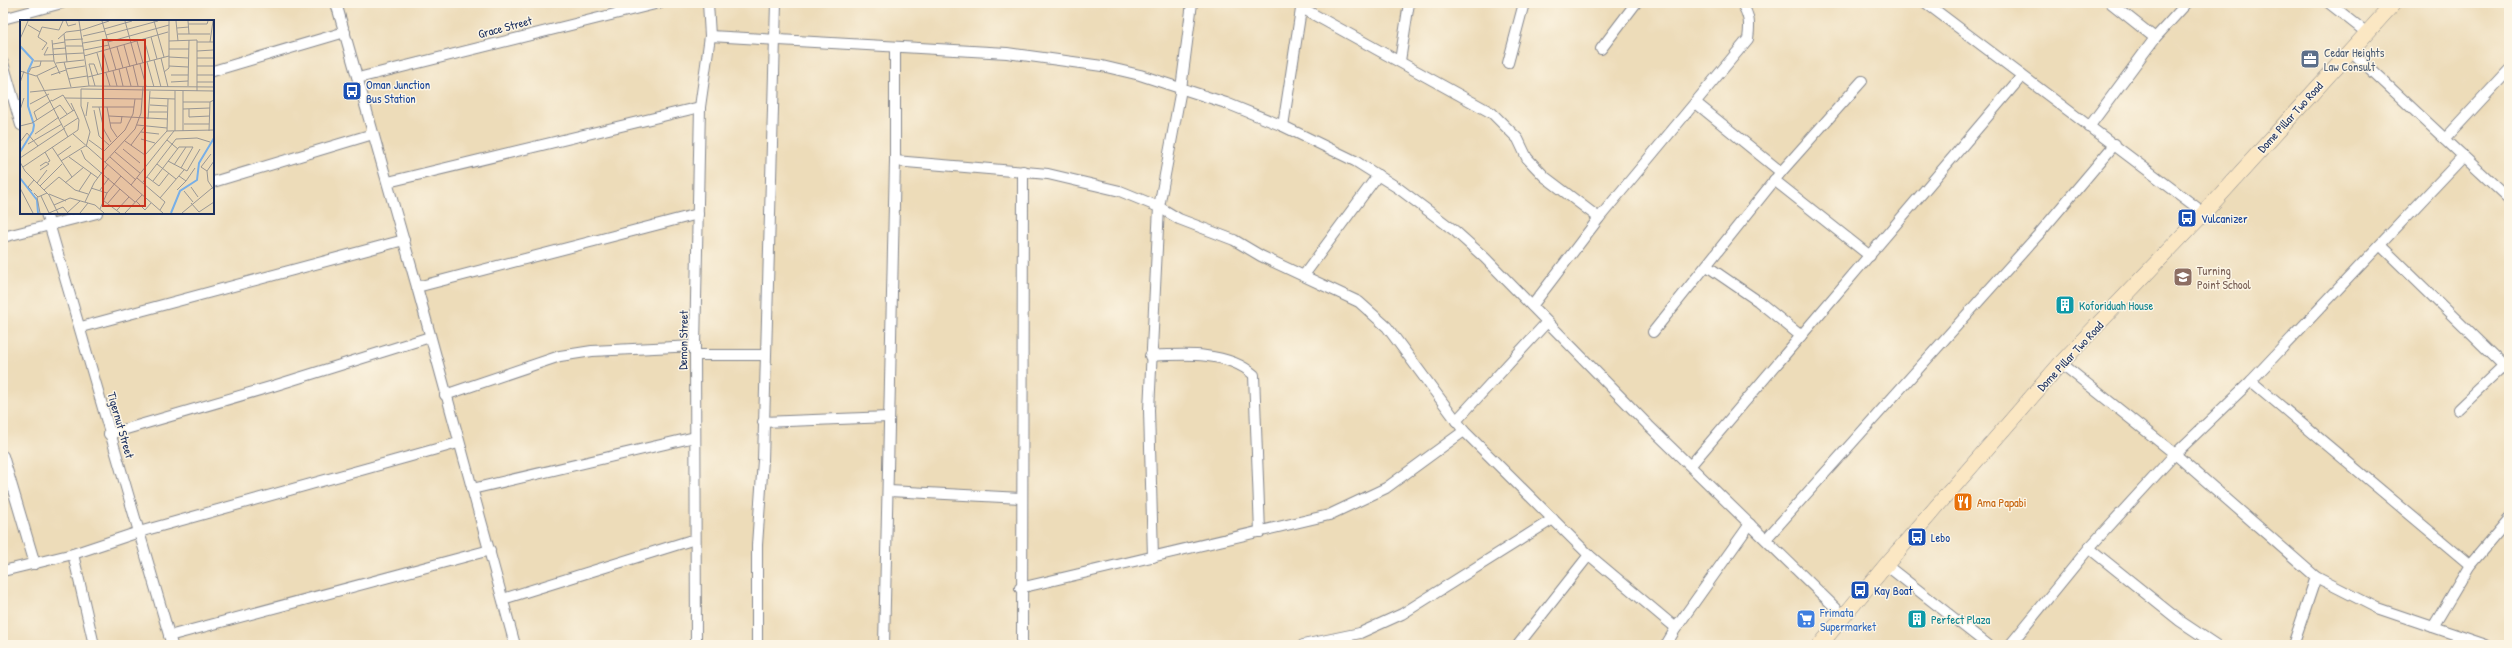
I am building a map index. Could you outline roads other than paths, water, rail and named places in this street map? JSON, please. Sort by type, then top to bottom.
[{"type":"street","points":[[3,19],[62,3]]},
{"type":"street","points":[[336,3],[388,182],[458,443],[490,550],[515,645]]},
{"type":"street","name":"Grace Street","points":[[358,78],[659,3]]},
{"type":"street","name":"Demon Street","points":[[696,645],[695,437],[700,107],[710,36],[708,3]]},
{"type":"street","points":[[757,645],[757,545],[763,422],[776,3]]},
{"type":"street","points":[[1153,557],[1149,410],[1150,356],[1159,207],[1181,89],[1192,3]]},
{"type":"street","points":[[1400,60],[1409,3]]},
{"type":"street","points":[[1508,63],[1524,3]]},
{"type":"street","points":[[1601,49],[1636,3]]},
{"type":"street","points":[[1532,306],[1599,218],[1748,39],[1750,28],[1748,13],[1741,3]]},
{"type":"street","points":[[1926,3],[2089,127],[2115,144],[2204,213]]},
{"type":"street","points":[[2111,3],[2155,38]]},
{"type":"street","points":[[2089,127],[2155,38],[2187,3]]},
{"type":"street","points":[[2328,3],[2367,33]]},
{"type":"street","name":"Dome Pillar Two Road","points":[[1820,645],[1886,565],[2062,363],[2204,213],[2394,3]]},
{"type":"street","points":[[1283,126],[1302,6],[1492,113],[1518,139],[1527,158],[1545,177],[1599,218]]},
{"type":"street","points":[[214,71],[345,32]]},
{"type":"street","points":[[710,36],[1007,53],[1062,59],[1140,75],[1226,103],[1283,126],[1378,175],[1455,231],[1844,616]]},
{"type":"street","points":[[884,645],[889,491],[889,417],[895,161],[895,47]]},
{"type":"street","points":[[2350,50],[2509,199]]},
{"type":"street","points":[[3,63],[20,121]]},
{"type":"street","points":[[2445,139],[2509,70]]},
{"type":"street","points":[[1691,465],[2022,76]]},
{"type":"street","points":[[1652,332],[1707,266],[1742,218],[1862,82]]},
{"type":"street","points":[[1696,103],[1870,256]]},
{"type":"street","points":[[388,182],[700,107]]},
{"type":"street","points":[[214,182],[373,134]]},
{"type":"street","points":[[1766,539],[2038,235],[2115,144]]},
{"type":"street","points":[[2010,645],[2089,548],[2175,454],[2251,381],[2381,246],[2463,157]]},
{"type":"street","points":[[895,161],[1023,171],[1086,182],[1120,191],[1159,207],[1179,219],[1234,240],[1359,302],[1375,314],[1391,332],[1464,431],[1589,555],[1676,628]]},
{"type":"street","points":[[1022,645],[1020,588],[1023,171]]},
{"type":"street","points":[[1304,275],[1378,175]]},
{"type":"street","name":"Tigernut Street","points":[[46,214],[81,327],[109,434],[170,640]]},
{"type":"street","points":[[3,237],[93,214]]},
{"type":"street","points":[[417,287],[698,214]]},
{"type":"street","points":[[81,327],[404,240]]},
{"type":"street","points":[[2381,246],[2506,368],[2458,409]]},
{"type":"street","points":[[1707,266],[1758,301],[1801,336]]},
{"type":"street","points":[[1456,421],[1547,322]]},
{"type":"street","points":[[109,434],[270,387],[430,336]]},
{"type":"street","points":[[445,395],[560,356],[592,351],[696,350],[765,355]]},
{"type":"street","points":[[1150,356],[1206,355],[1246,368],[1254,375],[1260,532]]},
{"type":"street","points":[[2062,363],[2175,454],[2316,577],[2377,608],[2486,645]]},
{"type":"street","points":[[2251,381],[2470,565]]},
{"type":"street","points":[[763,422],[889,417]]},
{"type":"street","points":[[1020,588],[1329,515],[1360,501],[1411,471],[1464,431]]},
{"type":"street","points":[[472,488],[695,437]]},
{"type":"street","points":[[3,571],[73,554],[139,532],[458,443]]},
{"type":"street","points":[[3,456],[35,564]]},
{"type":"street","points":[[889,491],[1021,498]]},
{"type":"street","points":[[2433,627],[2470,565],[2509,519]]},
{"type":"street","points":[[1303,645],[1360,633],[1402,614],[1553,520]]},
{"type":"street","points":[[1666,645],[1676,628],[1750,524]]},
{"type":"street","points":[[503,599],[696,538]]},
{"type":"street","points":[[2089,548],[2180,620],[2216,645]]},
{"type":"street","points":[[170,640],[490,550]]},
{"type":"street","points":[[73,554],[94,645]]},
{"type":"street","points":[[1518,645],[1589,555]]},
{"type":"street","points":[[1886,565],[1988,645]]},
{"type":"street","points":[[2293,645],[2316,577]]},
{"type":"place","name":"Cedar Heights Law Consult","points":[[2310,59]]},
{"type":"place","name":"Oman Junction Bus Station","points":[[352,91]]},
{"type":"place","name":"Vulcanizer","points":[[2187,218]]},
{"type":"place","name":"Turning Point School","points":[[2183,277]]},
{"type":"place","name":"Koforiduah House","points":[[2065,305]]},
{"type":"place","name":"Ama Papabi","points":[[1963,502]]},
{"type":"place","name":"Lebo","points":[[1917,537]]},
{"type":"place","name":"Kay Boat","points":[[1860,590]]},
{"type":"place","name":"Frimata Supermarket","points":[[1806,619]]},
{"type":"place","name":"Perfect Plaza","points":[[1917,619]]}]
